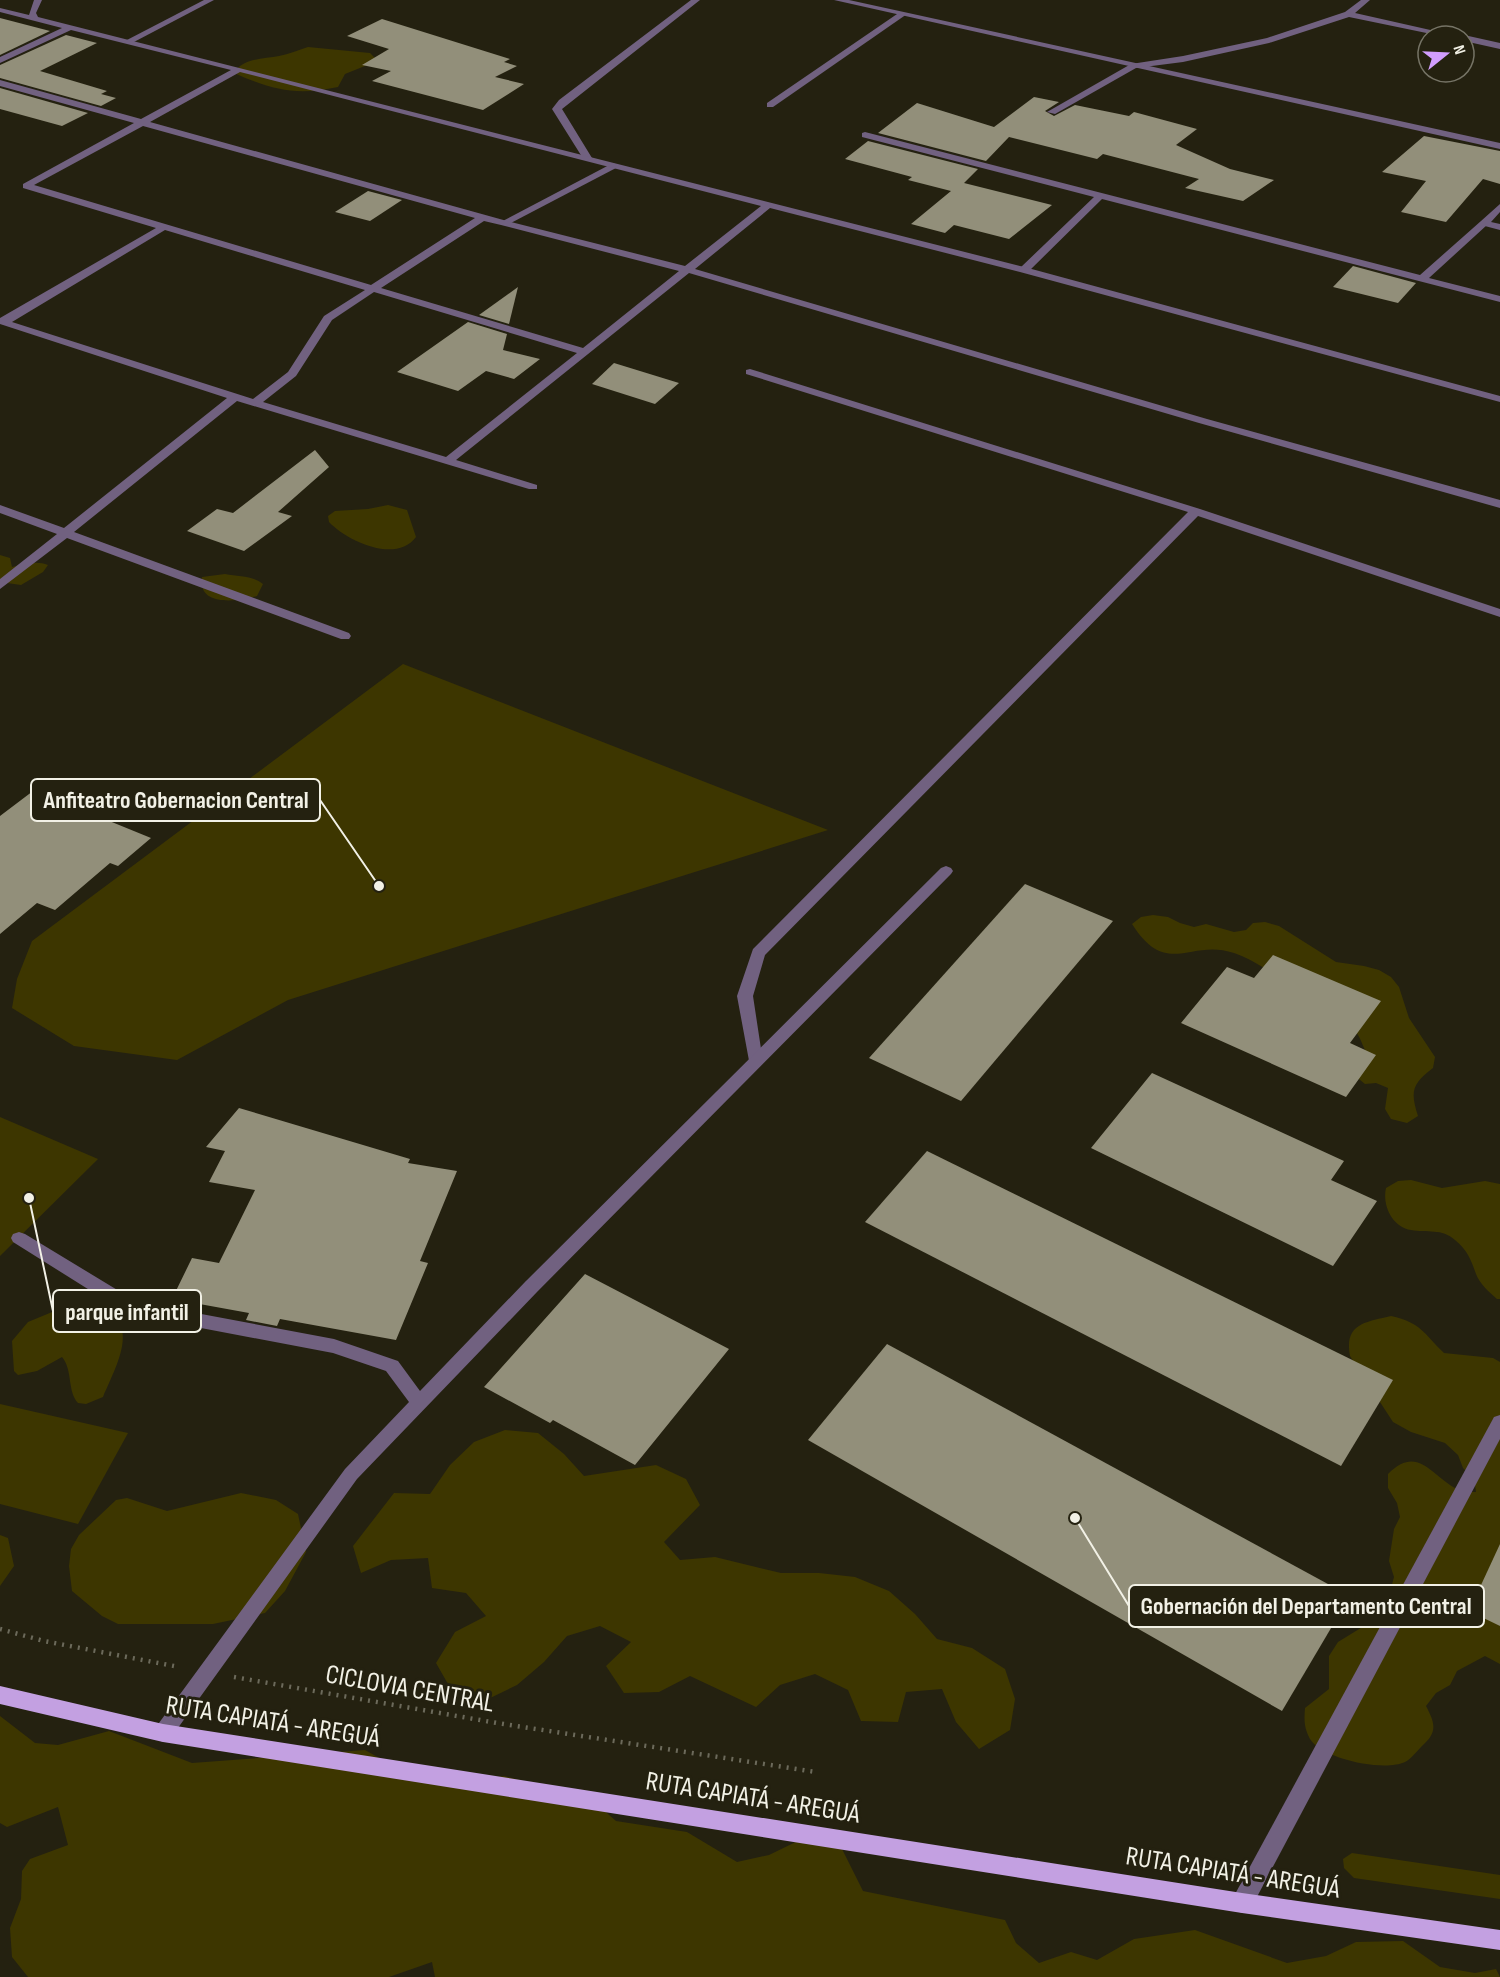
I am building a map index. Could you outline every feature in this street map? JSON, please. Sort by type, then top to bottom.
[{"type":"main road","name":"RUTA CAPIATÁ - AREGUÁ","points":[[0,1695],[163,1733],[1242,1903],[1500,1940]]},
{"type":"street","points":[[35,19],[32,13],[38,0]]},
{"type":"street","points":[[129,41],[210,0]]},
{"type":"street","points":[[586,158],[557,109],[562,102],[696,0]]},
{"type":"street","points":[[838,0],[1500,146]]},
{"type":"street","points":[[1052,112],[1134,66],[1230,49],[1296,32],[1348,14],[1366,0]]},
{"type":"street","points":[[0,10],[1024,270],[1500,399]]},
{"type":"street","points":[[770,105],[903,14]]},
{"type":"street","points":[[1348,14],[1416,28]]},
{"type":"street","points":[[0,60],[69,28]]},
{"type":"street","points":[[1476,41],[1500,46]]},
{"type":"street","points":[[239,69],[26,186],[586,352]]},
{"type":"street","points":[[0,83],[483,218],[688,270],[1191,417],[1500,504]]},
{"type":"street","points":[[865,135],[1500,299]]},
{"type":"street","points":[[504,223],[613,166]]},
{"type":"street","points":[[1024,270],[1101,195]]},
{"type":"street","points":[[448,461],[768,205]]},
{"type":"street","points":[[1422,279],[1500,207]]},
{"type":"street","points":[[255,403],[292,374],[328,318],[483,218]]},
{"type":"street","points":[[1485,223],[1500,227]]},
{"type":"street","points":[[2,322],[164,227]]},
{"type":"street","points":[[2,322],[235,397],[533,487]]},
{"type":"street","points":[[750,372],[1196,511],[1500,613]]},
{"type":"street","points":[[0,585],[67,534],[235,397]]},
{"type":"street","points":[[0,509],[345,636]]},
{"type":"street","points":[[755,1062],[744,996],[758,953],[1196,511]]},
{"type":"street","points":[[163,1733],[351,1474],[531,1287],[946,871]]},
{"type":"street","points":[[19,1238],[113,1296],[180,1317],[334,1346],[392,1366],[419,1403]]},
{"type":"street","points":[[1242,1903],[1500,1422]]},
{"type":"path","points":[[0,1629],[44,1641],[186,1668]]},
{"type":"path","name":"CICLOVIA CENTRAL","points":[[232,1676],[497,1723],[816,1772]]},
{"type":"shaded area","points":[[308,47],[370,53],[375,58],[370,64],[345,74],[338,87],[323,90],[284,90],[260,84],[234,73],[242,64]]},
{"type":"shaded area","points":[[388,505],[407,510],[416,537],[407,545],[396,549],[372,547],[359,542],[329,522],[328,516],[335,511]]},
{"type":"shaded area","points":[[0,555],[10,558],[12,567],[35,563],[48,565],[43,572],[21,585],[0,582]]},
{"type":"shaded area","points":[[225,574],[250,578],[263,584],[257,596],[241,600],[221,600],[206,594],[202,587],[202,577]]},
{"type":"shaded area","points":[[403,664],[828,830],[288,1000],[177,1060],[74,1046],[12,1008],[17,979],[32,941]]},
{"type":"shaded area","points":[[1153,915],[1168,917],[1194,927],[1206,924],[1234,932],[1246,930],[1253,923],[1265,922],[1279,926],[1336,962],[1379,970],[1391,977],[1399,987],[1409,1018],[1435,1057],[1433,1068],[1421,1079],[1415,1089],[1414,1100],[1418,1116],[1407,1123],[1391,1119],[1385,1109],[1388,1088],[1376,1083],[1365,1084],[1354,1075],[1365,1050],[1354,1030],[1245,957],[1218,950],[1180,954],[1157,950],[1132,924],[1141,917]]},
{"type":"shaded area","points":[[0,1117],[98,1159],[0,1256]]},
{"type":"shaded area","points":[[1411,1180],[1442,1188],[1485,1181],[1500,1184],[1500,1299],[1497,1299],[1482,1284],[1466,1252],[1450,1236],[1440,1232],[1404,1228],[1394,1220],[1387,1208],[1386,1188],[1398,1181]]},
{"type":"shaded area","points":[[85,1303],[104,1309],[116,1317],[122,1328],[123,1340],[116,1368],[103,1397],[86,1404],[78,1403],[75,1398],[68,1368],[62,1357],[37,1371],[18,1375],[14,1371],[12,1341],[28,1322],[69,1305]]},
{"type":"shaded area","points":[[1391,1316],[1416,1326],[1444,1353],[1493,1358],[1500,1362],[1500,1561],[1476,1595],[1481,1611],[1500,1626],[1500,1664],[1485,1656],[1457,1671],[1450,1685],[1436,1693],[1426,1706],[1433,1722],[1431,1736],[1405,1762],[1383,1765],[1340,1758],[1317,1746],[1310,1739],[1307,1731],[1305,1708],[1329,1689],[1329,1656],[1338,1642],[1364,1626],[1369,1611],[1377,1601],[1390,1592],[1394,1577],[1389,1561],[1394,1529],[1400,1517],[1397,1503],[1388,1488],[1388,1474],[1399,1465],[1416,1462],[1424,1465],[1457,1489],[1476,1492],[1474,1479],[1463,1468],[1458,1455],[1445,1443],[1411,1432],[1393,1422],[1350,1356],[1350,1337],[1358,1326]]},
{"type":"shaded area","points":[[0,1404],[128,1433],[78,1524],[0,1504]]},
{"type":"shaded area","points":[[505,1430],[538,1433],[564,1454],[584,1476],[656,1465],[686,1479],[700,1505],[664,1542],[680,1560],[715,1557],[781,1573],[819,1573],[855,1577],[889,1591],[915,1614],[937,1639],[972,1648],[1005,1669],[1015,1699],[1010,1730],[979,1749],[956,1722],[942,1689],[906,1692],[898,1722],[861,1721],[848,1690],[815,1674],[780,1685],[756,1707],[690,1676],[659,1692],[624,1693],[606,1666],[631,1642],[600,1626],[567,1636],[544,1662],[517,1685],[486,1700],[452,1691],[436,1663],[455,1632],[486,1616],[466,1593],[432,1588],[428,1558],[391,1560],[361,1573],[353,1546],[394,1493],[430,1494],[450,1465],[474,1442]]},
{"type":"shaded area","points":[[241,1493],[276,1500],[298,1514],[306,1552],[285,1591],[265,1613],[213,1624],[118,1624],[102,1616],[72,1591],[69,1566],[71,1549],[79,1535],[116,1500],[127,1498],[167,1511]]},
{"type":"shaded area","points":[[0,1535],[8,1538],[14,1566],[0,1586]]},
{"type":"shaded area","points":[[0,1716],[35,1743],[58,1745],[109,1731],[192,1763],[365,1750],[415,1778],[442,1786],[504,1776],[590,1798],[616,1821],[687,1832],[737,1862],[769,1855],[806,1837],[839,1843],[863,1891],[1005,1920],[1016,1943],[1039,1963],[1071,1952],[1097,1960],[1134,1939],[1195,1930],[1287,1963],[1326,1956],[1356,1942],[1403,1941],[1440,1967],[1475,1973],[1496,1969],[1500,1977],[435,1977],[432,1962],[389,1977],[28,1977],[12,1957],[10,1928],[21,1899],[22,1871],[30,1859],[68,1845],[58,1807],[7,1827],[0,1823]]},
{"type":"shaded area","points":[[1352,1853],[1500,1875],[1500,1899],[1354,1878],[1344,1868],[1343,1859]]},
{"type":"building","points":[[0,18],[50,31],[0,55]]},
{"type":"building","points":[[382,19],[510,59],[504,62],[517,66],[495,77],[524,84],[483,110],[372,81],[391,71],[362,65],[389,49],[347,36]]},
{"type":"building","points":[[66,35],[97,43],[40,71],[107,91],[101,94],[116,98],[101,106],[0,78],[0,65]]},
{"type":"building","points":[[0,88],[88,113],[62,126],[0,109]]},
{"type":"building","points":[[1034,97],[1059,102],[1045,111],[1054,116],[1075,105],[1129,116],[1134,112],[1197,129],[1176,145],[1230,169],[1274,180],[1243,201],[1185,188],[1199,179],[1103,154],[1097,159],[1009,137],[986,161],[878,133],[917,103],[994,127]]},
{"type":"building","points":[[1424,136],[1500,151],[1500,184],[1483,179],[1446,222],[1401,212],[1426,181],[1382,172]]},
{"type":"building","points":[[868,141],[978,169],[964,183],[1052,205],[1009,239],[954,225],[945,233],[911,224],[951,191],[908,180],[912,177],[845,159]]},
{"type":"building","points":[[368,191],[402,200],[370,221],[335,212]]},
{"type":"building","points":[[1353,266],[1416,283],[1398,303],[1333,287]]},
{"type":"building","points":[[518,287],[509,324],[479,315]]},
{"type":"building","points":[[468,322],[507,334],[503,350],[540,359],[514,379],[486,371],[458,391],[397,372]]},
{"type":"building","points":[[614,363],[679,383],[655,404],[592,384]]},
{"type":"building","points":[[315,450],[329,467],[278,512],[292,516],[244,551],[187,531],[217,509],[233,513]]},
{"type":"building","points":[[37,788],[78,805],[75,807],[151,838],[118,866],[110,863],[55,910],[37,903],[0,934],[0,816]]},
{"type":"building","points":[[1025,884],[1113,921],[961,1101],[869,1058]]},
{"type":"building","points":[[1273,955],[1381,1001],[1350,1043],[1376,1055],[1346,1097],[1181,1023],[1227,967],[1254,978]]},
{"type":"building","points":[[1152,1073],[1344,1161],[1331,1180],[1377,1201],[1333,1266],[1091,1148]]},
{"type":"building","points":[[239,1108],[410,1159],[408,1163],[457,1171],[420,1261],[428,1263],[396,1340],[280,1319],[277,1326],[246,1320],[249,1313],[172,1299],[192,1258],[219,1263],[255,1190],[209,1182],[225,1151],[206,1147]]},
{"type":"building","points":[[927,1151],[1393,1380],[1341,1466],[865,1222]]},
{"type":"building","points":[[585,1274],[729,1349],[635,1465],[553,1420],[550,1423],[484,1387]]},
{"type":"building","points":[[887,1344],[1350,1596],[1282,1711],[808,1440]]},
{"type":"building","points":[[1500,1544],[1500,1626],[1469,1611]]},
{"type":"place","name":"Anfiteatro Gobernacion Central","points":[[379,886]]},
{"type":"place","name":"parque infantil","points":[[29,1198]]},
{"type":"place","name":"Gobernación del Departamento Central","points":[[1075,1518]]}]
